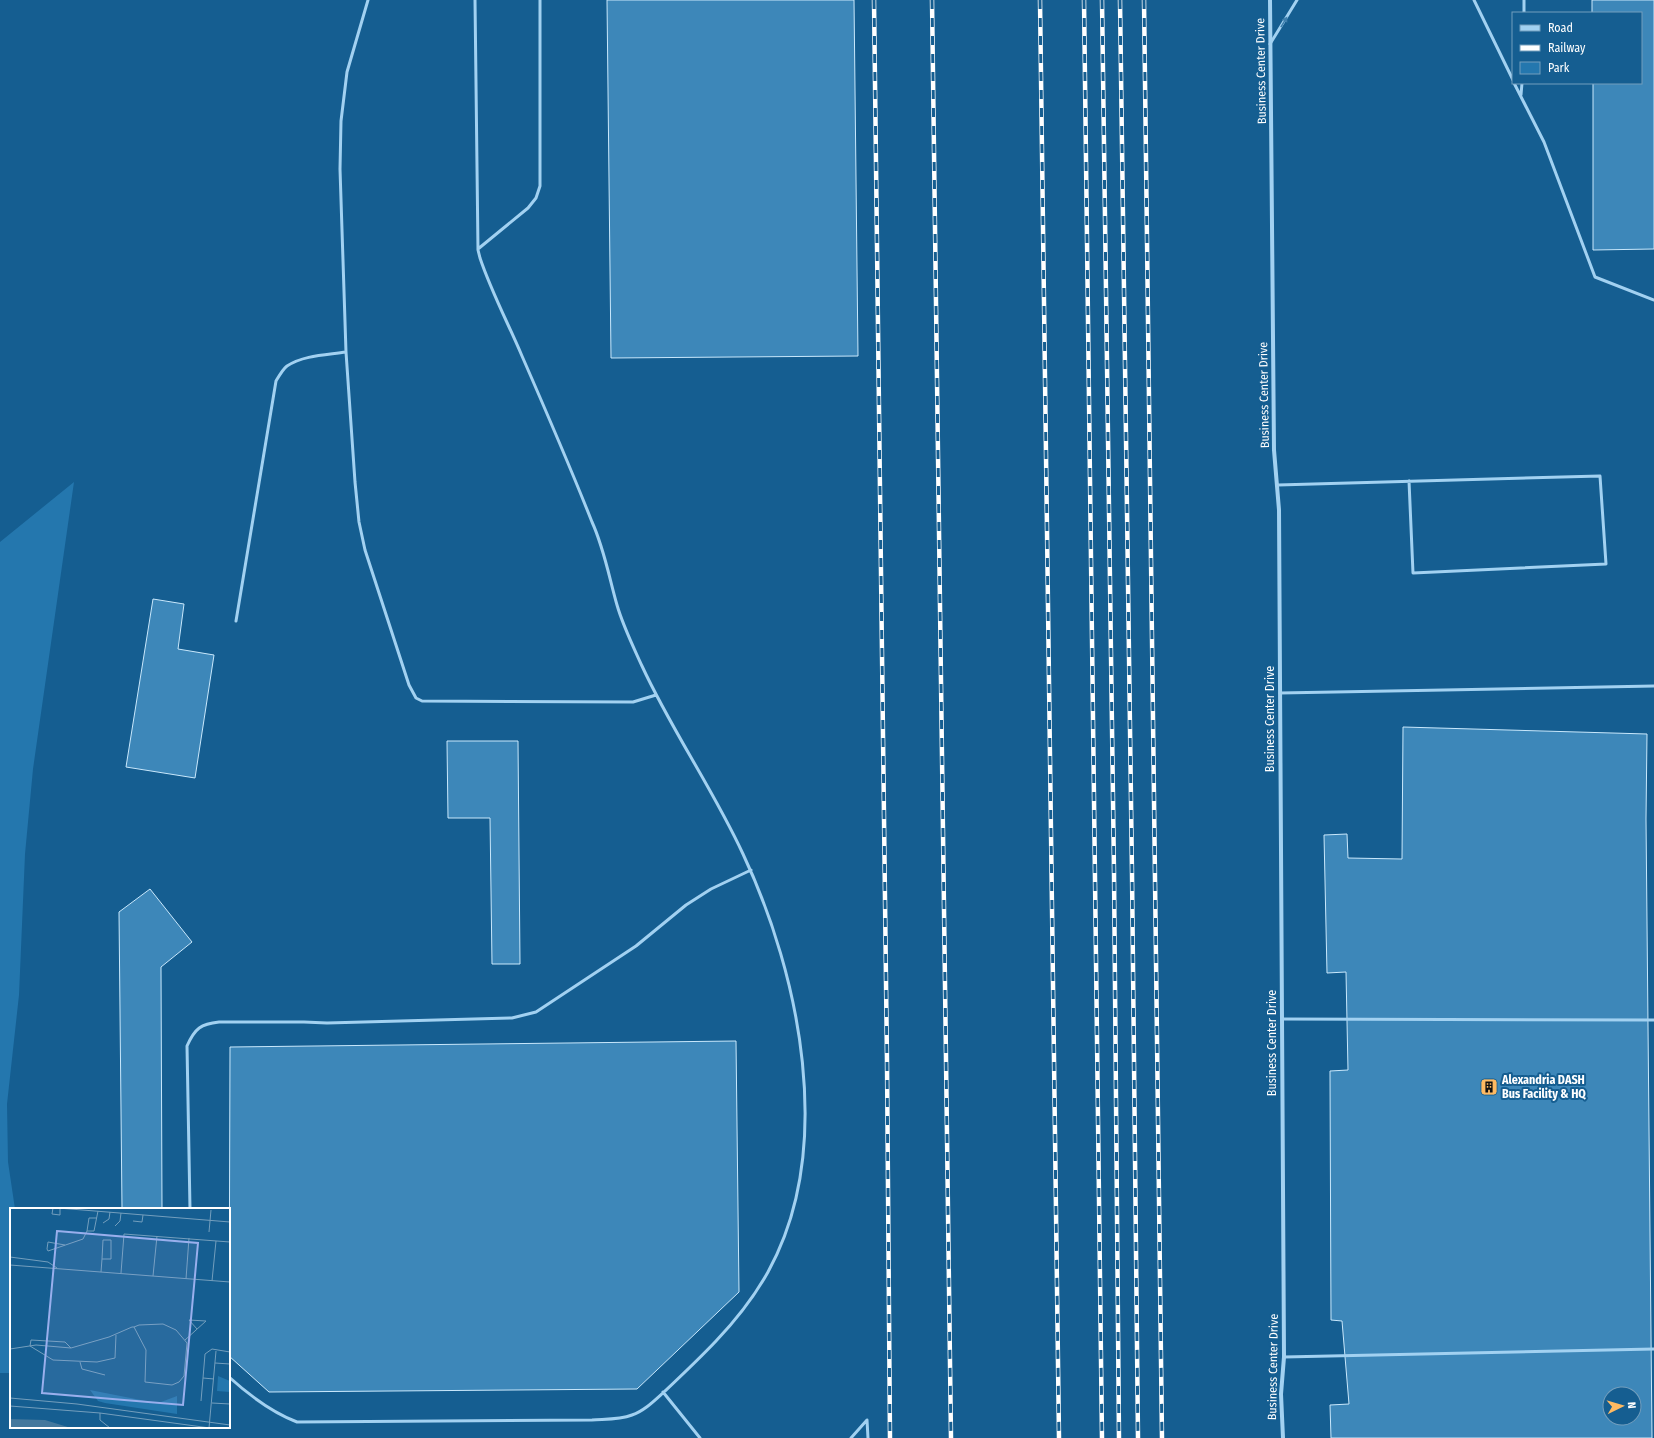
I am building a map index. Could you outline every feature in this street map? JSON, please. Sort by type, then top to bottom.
[{"type":"street","name":"Business Center Drive","points":[[1270,0],[1274,450],[1279,510],[1284,1357],[1281,1394],[1283,1438]]},
{"type":"lane","points":[[368,0],[347,72],[340,121],[340,169],[346,352],[355,482],[362,535],[376,586],[409,685],[416,698],[422,701],[433,702],[633,702],[656,695]]},
{"type":"lane","points":[[230,1378],[274,1412],[297,1422],[624,1418],[639,1412],[690,1368],[723,1334],[755,1294],[769,1271],[778,1251],[791,1214],[800,1180],[805,1127],[804,1088],[800,1040],[784,965],[769,918],[751,870],[713,797],[656,695],[624,624],[616,604],[596,531],[558,437],[483,266],[478,250],[475,0]]},
{"type":"lane","points":[[478,250],[528,208],[536,198],[540,186],[540,0]]},
{"type":"lane","points":[[1270,44],[1297,0]]},
{"type":"lane","points":[[1474,0],[1512,78]]},
{"type":"lane","points":[[1524,0],[1524,12]]},
{"type":"lane","points":[[1515,84],[1544,142],[1595,277],[1654,300]]},
{"type":"lane","points":[[1521,97],[1522,84]]},
{"type":"lane","points":[[236,621],[276,381],[286,367],[297,362],[309,358],[346,352]]},
{"type":"lane","points":[[1278,485],[1409,481],[1600,476],[1606,564],[1413,573],[1409,481]]},
{"type":"lane","points":[[1280,693],[1654,686]]},
{"type":"lane","points":[[190,1208],[187,1046],[191,1036],[198,1028],[207,1024],[219,1022],[327,1023],[512,1018],[528,1015],[536,1012],[636,946],[686,904],[711,889],[751,870]]},
{"type":"lane","points":[[1282,1019],[1654,1020]]},
{"type":"lane","points":[[1284,1357],[1654,1349]]},
{"type":"lane","points":[[663,1392],[700,1438]]},
{"type":"lane","points":[[851,1438],[867,1420],[868,1438]]},
{"type":"green space","points":[[74,482],[33,769],[25,854],[19,995],[7,1104],[8,1162],[15,1208],[10,1208],[10,1373],[0,1373],[0,542]]},
{"type":"building","points":[[607,0],[854,0],[858,356],[611,358]]},
{"type":"building","points":[[1592,0],[1654,0],[1654,249],[1593,250],[1593,84],[1642,84],[1642,12],[1592,12]]},
{"type":"building","points":[[153,599],[184,604],[178,649],[214,655],[195,778],[126,767]]},
{"type":"building","name":"Alexandria DASH Bus Facility & HQ","points":[[1403,727],[1647,734],[1646,819],[1652,1438],[1331,1438],[1330,1405],[1349,1404],[1342,1321],[1331,1320],[1330,1071],[1348,1070],[1346,972],[1327,973],[1324,835],[1347,834],[1348,858],[1402,859]]},
{"type":"building","points":[[447,741],[518,741],[520,964],[492,964],[490,818],[448,818]]},
{"type":"building","points":[[150,889],[192,942],[161,967],[162,1208],[122,1208],[119,912]]},
{"type":"building","points":[[736,1041],[739,1292],[637,1389],[269,1392],[230,1357],[230,1047]]},
{"type":"railway","points":[[874,0],[890,1438]]},
{"type":"railway","points":[[932,0],[951,1438]]},
{"type":"railway","points":[[1040,0],[1059,1438]]},
{"type":"railway","points":[[1084,0],[1102,1438]]},
{"type":"railway","points":[[1102,0],[1114,872],[1119,1438]]},
{"type":"railway","points":[[1120,0],[1138,1438]]},
{"type":"railway","points":[[1144,0],[1162,1438]]},
{"type":"place","name":"Alexandria DASH Bus Facility & HQ","points":[[1489,1087]]}]
